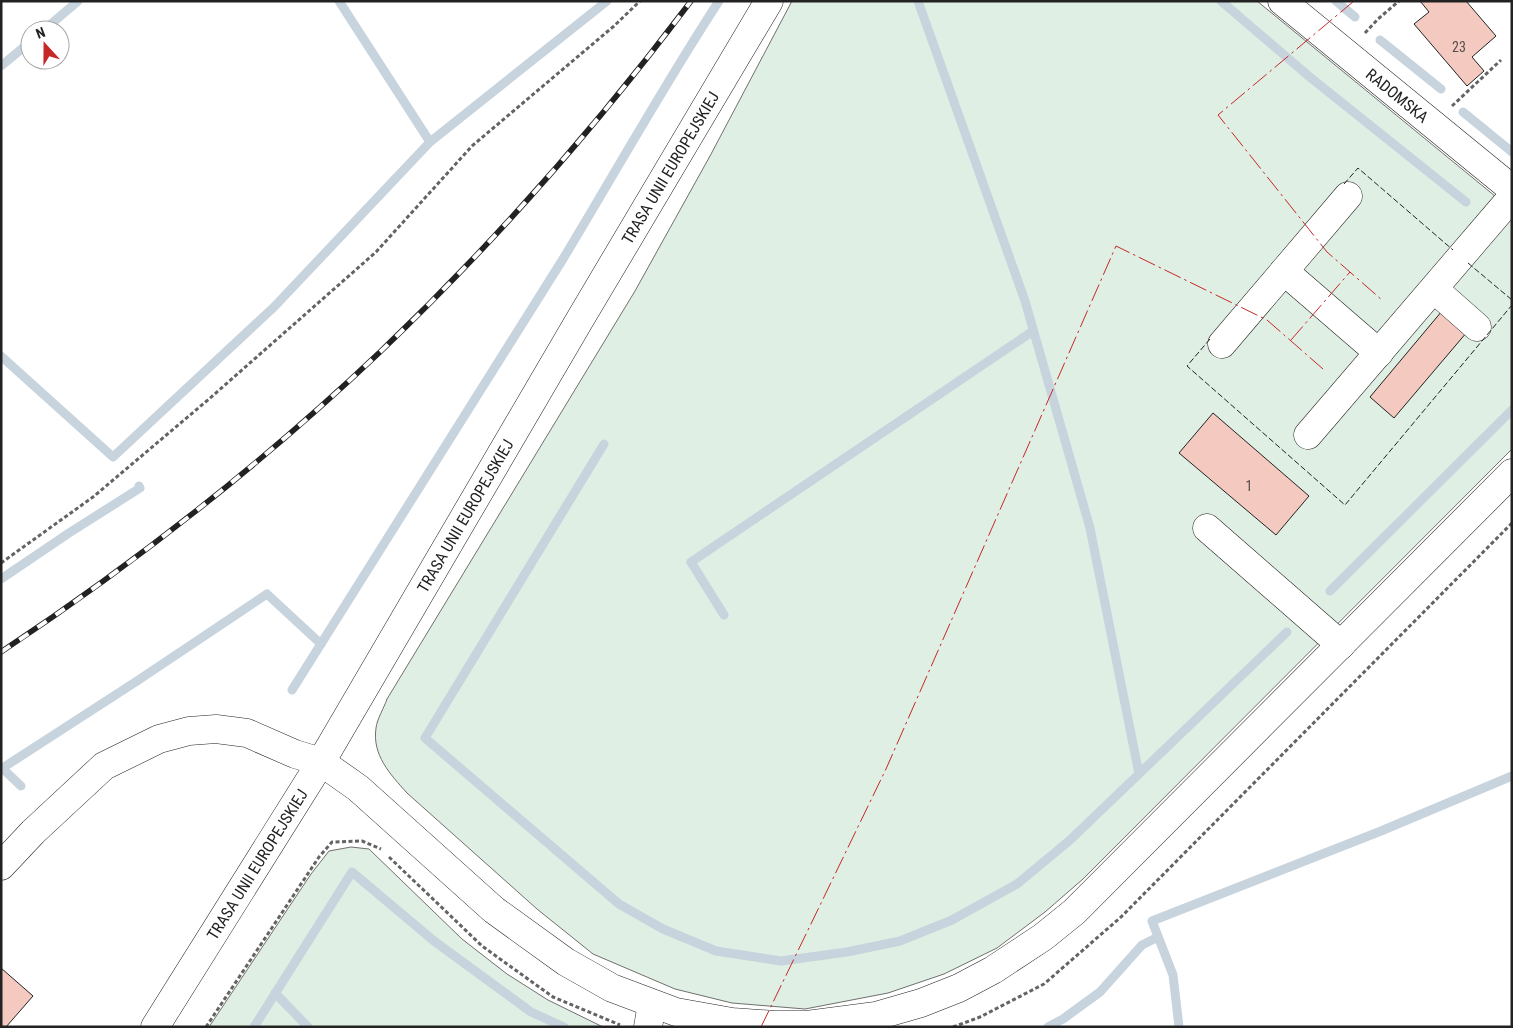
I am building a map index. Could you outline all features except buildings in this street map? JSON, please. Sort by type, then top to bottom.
[{"type":"main road","name":"RADOMSKA","points":[[1282,1],[1512,189]]},
{"type":"main road","name":"TRASA UNII EUROPEJSKIEJ","points":[[155,1027],[322,762],[578,321],[763,12]]},
{"type":"main road","points":[[1222,344],[1348,196]]},
{"type":"main road","points":[[1308,435],[1512,197]]},
{"type":"main road","points":[[1284,271],[1379,353]]},
{"type":"main road","points":[[1434,289],[1477,328]]},
{"type":"main road","points":[[1,866],[33,832],[104,766],[159,739],[189,731],[216,729],[247,734],[295,754],[322,762],[358,788],[494,910],[566,962],[612,988],[650,1015],[676,1012],[732,1022],[806,1025],[876,1016],[921,1003],[959,988],[993,970],[1043,938],[1074,912],[1512,473]]},
{"type":"main road","points":[[1207,528],[1342,645]]},
{"type":"path","points":[[1,563],[93,497],[210,399],[376,252],[472,146],[614,26],[640,1]]},
{"type":"path","points":[[1347,54],[1378,19],[1399,1]]},
{"type":"path","points":[[1435,126],[1455,103],[1502,60]]},
{"type":"path","points":[[953,1027],[980,1017],[1044,984],[1121,917],[1512,523]]},
{"type":"path","points":[[206,1027],[319,856],[332,842],[362,842],[379,847],[482,946],[552,997],[624,1027]]},
{"type":"green space","points":[[792,1],[1257,1],[1512,210],[1512,449],[1083,879],[1045,912],[997,948],[944,974],[888,993],[805,1009],[732,1003],[675,989],[593,954],[537,909],[407,793],[384,764],[375,738],[379,717],[387,699],[635,291],[710,156]]},
{"type":"green space","points":[[351,847],[369,849],[462,939],[507,974],[548,1000],[603,1027],[209,1027],[311,874],[329,851]]},
{"type":"waterway","points":[[56,20],[78,1]]},
{"type":"waterway","points":[[339,1],[430,142]]},
{"type":"waterway","points":[[1,356],[113,457],[274,307],[430,142],[607,1]]},
{"type":"waterway","points":[[292,690],[563,259],[659,97],[719,1]]},
{"type":"waterway","points":[[918,1],[1025,301],[1090,528],[1139,774]]},
{"type":"waterway","points":[[1221,1],[1311,78],[1466,202]]},
{"type":"waterway","points":[[1336,1],[1355,17]]},
{"type":"waterway","points":[[1380,40],[1441,89]]},
{"type":"waterway","points":[[1,66],[20,50]]},
{"type":"waterway","points":[[1463,112],[1512,152]]},
{"type":"waterway","points":[[724,615],[691,562],[1033,331]]},
{"type":"waterway","points":[[1330,591],[1512,410]]},
{"type":"waterway","points":[[604,444],[425,738],[619,904],[663,929],[716,951],[781,961],[847,952],[900,941],[952,920],[1017,884],[1069,841],[1287,632]]},
{"type":"waterway","points":[[1,579],[140,488],[139,486]]},
{"type":"waterway","points":[[1,769],[267,594],[321,644]]},
{"type":"waterway","points":[[2,768],[21,786]]},
{"type":"waterway","points":[[1179,1027],[1173,975],[1152,921],[1381,831],[1512,776]]},
{"type":"waterway","points":[[254,1027],[352,872],[434,941],[531,1012],[564,1027]]},
{"type":"waterway","points":[[1048,1027],[1063,1019],[1100,992],[1142,945],[1158,937]]},
{"type":"waterway","points":[[275,993],[308,1027]]},
{"type":"railway","points":[[1,652],[100,583],[197,510],[290,433],[380,352],[463,269],[543,183],[619,93],[691,1]]},
{"type":"fence","points":[[1344,184],[1358,168],[1453,250]]},
{"type":"fence","points":[[1468,263],[1512,300]]},
{"type":"fence","points":[[1210,339],[1187,366],[1345,505],[1512,305]]},
{"type":"power","points":[[1354,1],[1218,115],[1327,252],[1382,300]]},
{"type":"power","points":[[761,1027],[886,769],[1116,246],[1267,320],[1323,369]]},
{"type":"power","points":[[1291,340],[1350,272]]}]
